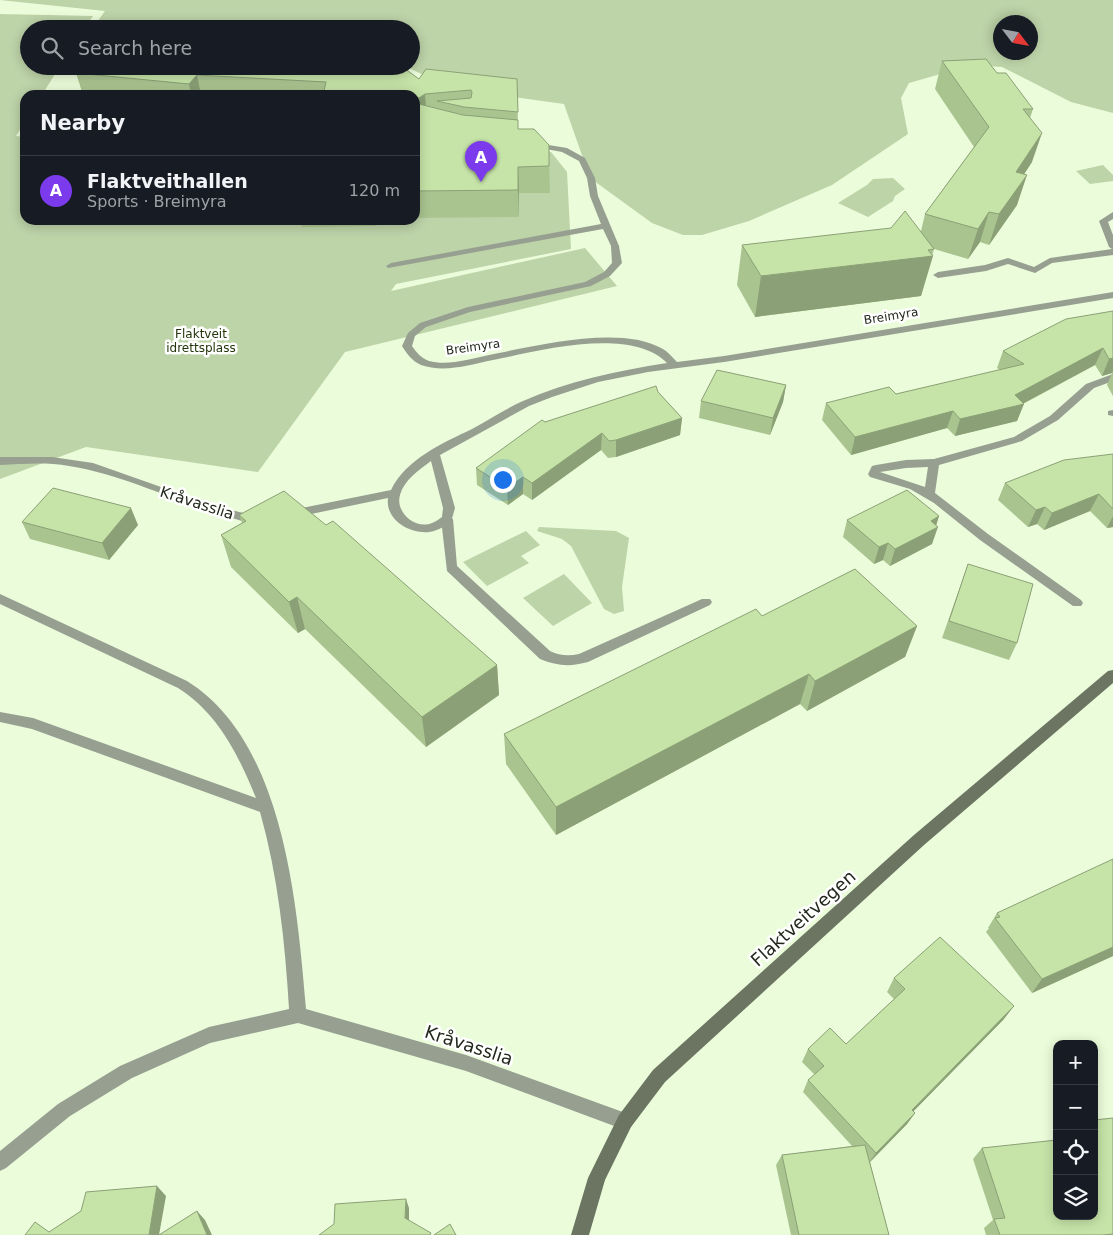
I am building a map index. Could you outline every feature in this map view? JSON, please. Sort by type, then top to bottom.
[{"type":"main road","name":"Flaktveitvegen","points":[[580,1235],[597,1178],[625,1121],[659,1076],[919,840],[1113,676]]},
{"type":"street","points":[[390,266],[606,226],[594,196],[591,178],[582,160],[564,150],[521,142]]},
{"type":"street","points":[[1113,215],[1103,221],[1113,247]]},
{"type":"street","name":"Breimyra","points":[[606,226],[615,246],[617,263],[606,274],[588,284],[559,292],[468,310],[423,325],[411,335],[407,346],[414,358],[428,364],[448,366],[605,340],[633,342],[657,350],[674,365]]},
{"type":"street","points":[[938,275],[986,268],[1008,262],[1035,270],[1050,261],[1113,252]]},
{"type":"street","name":"Breimyra","points":[[395,493],[409,473],[435,455],[524,404],[575,386],[674,365],[724,359],[1113,295]]},
{"type":"street","points":[[1077,604],[929,495],[914,486],[874,474],[876,469],[906,464],[934,463],[1018,439],[1054,418],[1090,386],[1113,377]]},
{"type":"street","points":[[435,455],[449,508],[447,519],[451,568],[545,655],[554,659],[573,661],[583,658],[706,602]]},
{"type":"street","name":"Kråvasslia","points":[[0,461],[69,462],[121,477],[192,503],[258,520],[395,493]]},
{"type":"street","points":[[929,495],[934,463]]},
{"type":"street","points":[[395,493],[394,511],[399,520],[405,524],[423,528],[434,527],[447,519]]},
{"type":"street","points":[[0,599],[169,678],[197,694],[224,720],[248,759],[267,808],[289,909],[298,1015]]},
{"type":"street","points":[[0,717],[33,724],[267,808]]},
{"type":"street","name":"Kråvasslia","points":[[0,1162],[64,1110],[126,1072],[209,1035],[298,1015],[466,1063],[625,1121]]},
{"type":"green space","points":[[0,0],[1113,0],[1113,113],[1071,102],[1002,67],[972,65],[909,83],[901,98],[908,134],[832,185],[749,221],[702,235],[683,235],[652,223],[590,178],[564,104],[450,88],[420,73],[420,20],[98,20],[105,11]]},
{"type":"green space","name":"Flaktveit idrettsplass","points":[[0,14],[93,16],[90,20],[20,20],[20,75],[54,75],[45,90],[20,90],[20,130],[16,136],[20,136],[20,225],[420,225],[420,147],[532,147],[551,152],[567,172],[571,249],[396,284],[391,291],[585,248],[617,286],[345,352],[258,472],[86,447],[0,479]]},
{"type":"green space","points":[[1103,165],[1113,175],[1113,181],[1090,184],[1076,171]]},
{"type":"green space","points":[[893,178],[905,189],[895,196],[893,201],[868,217],[838,203],[867,185],[873,179]]},
{"type":"green space","points":[[539,527],[616,531],[629,538],[622,587],[624,611],[614,614],[604,609],[571,546],[562,539],[537,531]]},
{"type":"green space","points":[[526,531],[540,545],[521,556],[529,563],[487,586],[463,562]]},
{"type":"green space","points":[[564,574],[592,603],[553,626],[523,598]]},
{"type":"building","points":[[986,59],[997,73],[1006,73],[1033,109],[1023,109],[1042,133],[1016,172],[1027,175],[999,214],[989,212],[978,229],[925,214],[989,127],[942,61]]},
{"type":"building","points":[[426,69],[517,79],[518,112],[464,107],[437,101],[471,98],[471,90],[425,94],[420,97],[420,90],[324,90],[326,82],[197,75],[413,75],[419,79]]},
{"type":"building","points":[[97,75],[197,75],[189,84]]},
{"type":"building","points":[[420,104],[463,115],[518,120],[518,129],[534,129],[549,145],[549,166],[518,167],[518,190],[420,191]]},
{"type":"building","points":[[905,211],[934,249],[928,250],[933,256],[761,276],[742,245],[891,228]]},
{"type":"building","points":[[1113,311],[1113,358],[1109,359],[1103,348],[1015,395],[1024,404],[960,419],[953,411],[855,437],[826,403],[889,387],[896,394],[1024,364],[1003,351],[1066,319]]},
{"type":"building","points":[[717,370],[786,385],[773,418],[701,401]]},
{"type":"building","points":[[656,386],[658,392],[682,418],[616,440],[609,441],[602,433],[532,483],[523,477],[507,488],[476,468],[542,420],[545,422]]},
{"type":"building","points":[[1113,454],[1113,509],[1099,494],[1052,513],[1045,507],[1036,510],[1005,483],[1064,460]]},
{"type":"building","points":[[53,488],[131,508],[102,543],[22,522]]},
{"type":"building","points":[[907,490],[939,516],[931,521],[938,527],[895,549],[888,543],[879,547],[847,520]]},
{"type":"building","points":[[284,491],[326,525],[333,521],[497,665],[422,717],[297,597],[289,602],[221,535],[246,521],[239,515]]},
{"type":"building","points":[[968,564],[1033,584],[1017,643],[949,621]]},
{"type":"building","points":[[855,569],[917,626],[815,681],[809,674],[556,807],[504,734],[756,609],[762,616]]},
{"type":"building","points":[[1113,859],[1113,947],[1042,979],[995,918],[1000,917],[997,913]]},
{"type":"building","points":[[940,937],[1014,1006],[912,1110],[915,1113],[876,1153],[808,1080],[824,1066],[808,1049],[830,1028],[846,1044],[905,989],[894,978]]},
{"type":"building","points":[[1113,1118],[1113,1234],[1000,1235],[994,1219],[1005,1218],[982,1148],[1053,1140],[1053,1220],[1098,1220],[1098,1120]]},
{"type":"building","points":[[865,1145],[889,1235],[799,1235],[782,1155]]},
{"type":"building","points":[[157,1186],[149,1235],[25,1235],[35,1222],[49,1232],[81,1211],[86,1192]]},
{"type":"building","points":[[406,1199],[405,1218],[431,1233],[430,1235],[319,1235],[334,1224],[335,1204]]},
{"type":"building","points":[[197,1211],[207,1235],[159,1235]]},
{"type":"building","points":[[450,1224],[456,1235],[434,1235]]},
{"type":"place","name":"Flaktveithallen","points":[[481,182]]}]
